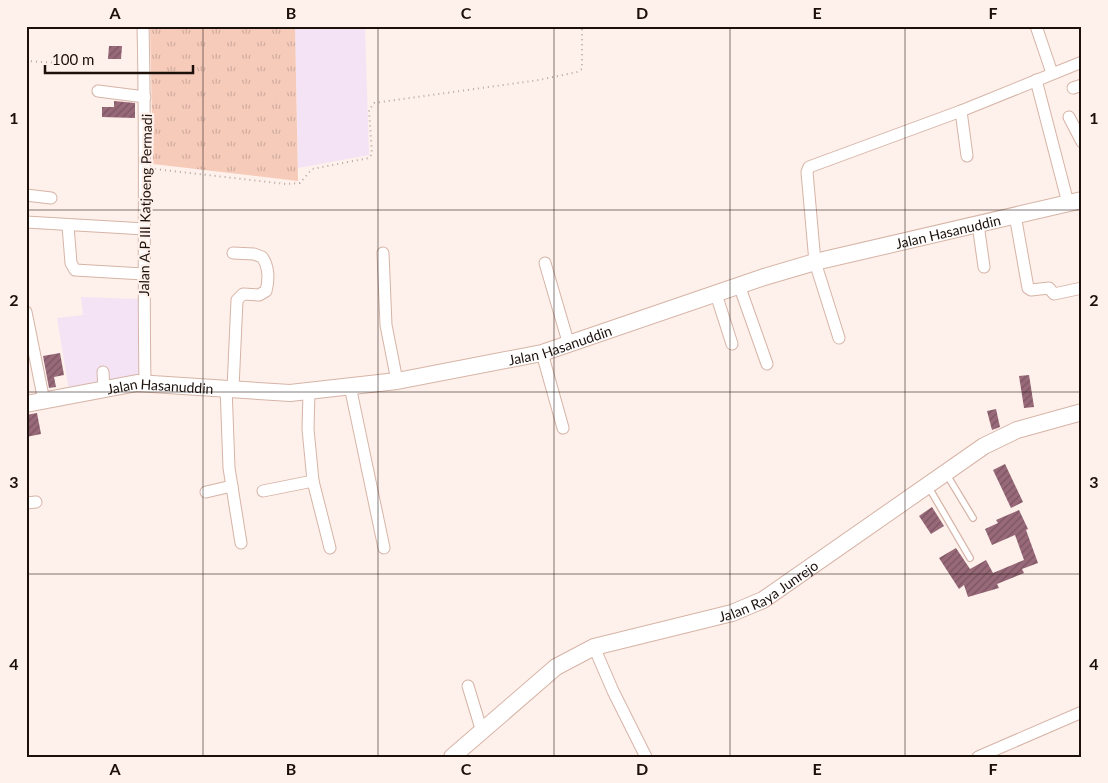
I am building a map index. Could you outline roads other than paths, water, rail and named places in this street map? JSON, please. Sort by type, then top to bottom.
[{"type":"main road","name":"Jalan Hasanuddin","points":[[26,404],[145,383],[290,393],[309,392],[397,380],[542,353],[814,262],[1075,202]]},
{"type":"main road","name":"Jalan Raya Junrejo","points":[[452,757],[556,667],[594,647],[732,613],[763,600],[928,484],[999,438],[1017,430],[1082,412]]},
{"type":"street","name":"Jalan A.P III Katjoeng Permadi","points":[[143,26],[146,168],[143,274],[145,383]]},
{"type":"street","points":[[1036,26],[1052,73]]},
{"type":"street","points":[[839,338],[814,262],[807,172],[809,167],[961,111],[1082,62]]},
{"type":"street","points":[[1036,80],[1075,202]]},
{"type":"street","points":[[98,92],[145,97]]},
{"type":"street","points":[[961,111],[967,156]]},
{"type":"street","points":[[1069,117],[1082,142]]},
{"type":"street","points":[[26,195],[51,198]]},
{"type":"street","points":[[1015,215],[1028,288],[1031,290],[1049,288],[1055,294],[1082,288]]},
{"type":"street","points":[[26,222],[68,226],[145,229]]},
{"type":"street","points":[[978,224],[984,267]]},
{"type":"street","points":[[68,226],[71,263],[75,270],[143,274]]},
{"type":"street","points":[[233,253],[254,254],[262,257],[267,269],[268,284],[266,291],[259,295],[243,294],[237,300],[230,388],[232,486],[241,543]]},
{"type":"street","points":[[383,253],[386,325],[397,380]]},
{"type":"street","points":[[545,263],[569,345]]},
{"type":"street","points":[[739,286],[767,364]]},
{"type":"street","points":[[716,294],[732,344]]},
{"type":"street","points":[[26,312],[44,401]]},
{"type":"street","points":[[542,353],[563,428]]},
{"type":"street","points":[[103,372],[104,390]]},
{"type":"street","points":[[350,386],[384,548]]},
{"type":"street","points":[[309,392],[308,429],[313,481],[330,548]]},
{"type":"street","points":[[263,491],[313,481]]},
{"type":"street","points":[[206,492],[232,486]]},
{"type":"street","points":[[594,647],[613,691],[646,757]]},
{"type":"street","points":[[468,686],[482,732]]},
{"type":"street","points":[[978,757],[1082,712]]},
{"type":"lane","points":[[946,473],[973,518]]},
{"type":"lane","points":[[928,484],[970,558]]}]
